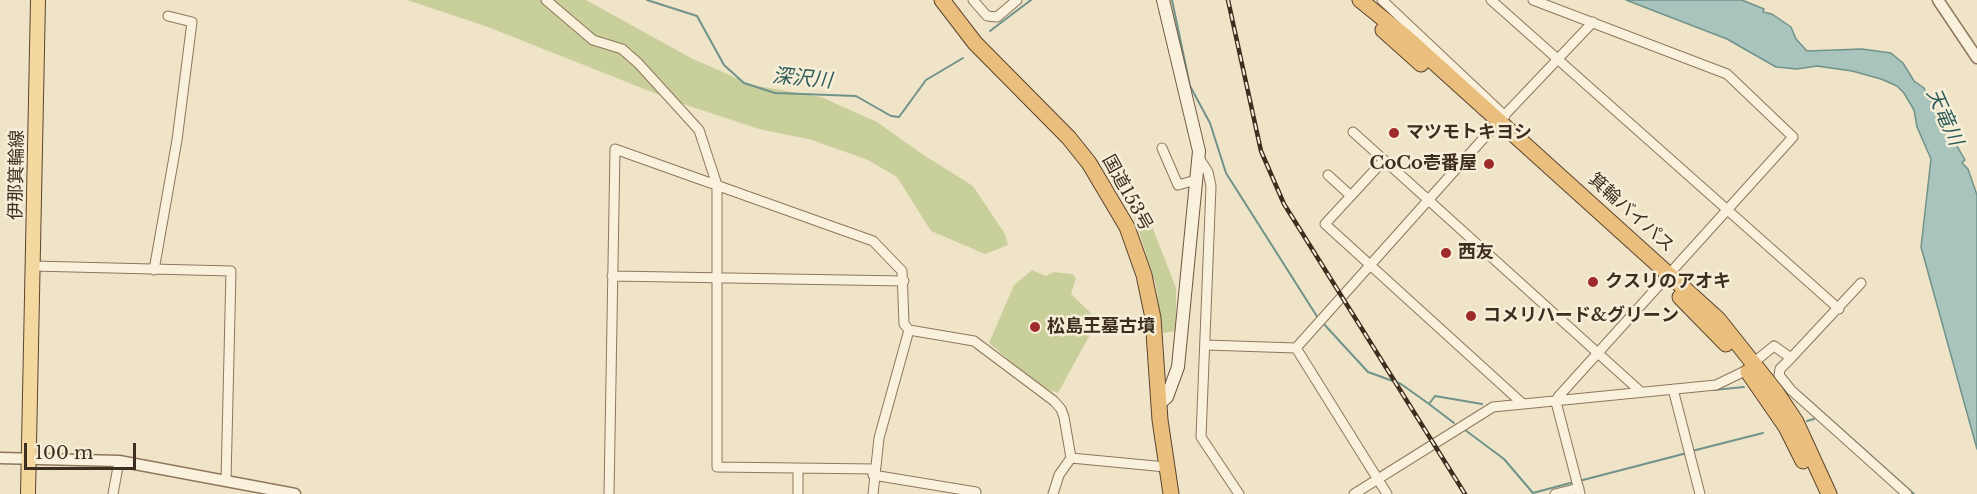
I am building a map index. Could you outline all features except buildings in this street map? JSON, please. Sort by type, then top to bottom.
[{"type":"highway","name":"国道153号","points":[[942,0],[993,63],[1069,138],[1089,163],[1117,206],[1135,248],[1149,294],[1158,404],[1171,494]]},
{"type":"highway","name":"箕輪バイパス","points":[[1348,0],[1499,121]]},
{"type":"highway","name":"箕輪バイパス","points":[[1360,0],[1407,38],[1499,121],[1667,277],[1750,366],[1796,422],[1829,494]]},
{"type":"highway","name":"箕輪バイパス","points":[[1750,366],[1786,427],[1819,494]]},
{"type":"main road","name":"伊那箕輪線","points":[[28,494],[38,0]]},
{"type":"main road","points":[[1158,404],[1167,397],[1178,367],[1199,159],[1197,134],[1177,63],[1163,0]]},
{"type":"street","points":[[546,0],[593,40],[622,50],[679,106],[699,130],[717,185],[719,280],[717,467],[874,472],[976,492]]},
{"type":"street","points":[[973,0],[987,16],[997,17],[1013,1]]},
{"type":"street","points":[[1382,0],[1499,121]]},
{"type":"street","points":[[1491,0],[1727,212],[1839,309]]},
{"type":"street","points":[[1533,0],[1727,74],[1793,136],[1597,354],[1557,404]]},
{"type":"street","points":[[1938,0],[1977,58]]},
{"type":"street","points":[[154,270],[177,140],[192,22],[168,16]]},
{"type":"street","points":[[1296,348],[1556,58],[1593,22]]},
{"type":"street","points":[[1353,132],[1641,392]]},
{"type":"street","points":[[1162,148],[1178,185],[1196,180]]},
{"type":"street","points":[[609,494],[615,149],[873,241],[881,246],[902,271],[904,324],[909,330],[974,341],[1054,401],[1061,409],[1071,458],[1059,475],[1053,494]]},
{"type":"street","points":[[1199,159],[1208,172],[1211,186],[1201,437],[1239,494]]},
{"type":"street","points":[[1384,160],[1325,224],[1523,404]]},
{"type":"street","points":[[1328,175],[1350,195]]},
{"type":"street","points":[[33,266],[231,271],[226,481]]},
{"type":"street","points":[[612,276],[719,280],[904,281]]},
{"type":"street","points":[[1861,284],[1780,369],[1779,375],[1791,390],[1907,494]]},
{"type":"street","points":[[873,494],[879,438],[909,330]]},
{"type":"street","points":[[1206,345],[1296,348]]},
{"type":"street","points":[[1354,494],[1493,407],[1557,404],[1641,392],[1674,392],[1716,385],[1750,366],[1774,345],[1791,358]]},
{"type":"street","points":[[1296,348],[1387,494]]},
{"type":"street","points":[[1674,392],[1700,494]]},
{"type":"street","points":[[1555,494],[1578,486],[1557,404]]},
{"type":"street","points":[[0,458],[119,461],[295,494]]},
{"type":"street","points":[[1071,458],[1166,467]]},
{"type":"street","points":[[113,494],[119,461]]},
{"type":"street","points":[[798,469],[798,494]]},
{"type":"green space","points":[[407,0],[586,0],[691,58],[752,85],[821,97],[877,122],[973,186],[1005,234],[1008,245],[985,254],[931,231],[897,177],[868,160],[812,140],[759,129],[677,102],[488,27]]},
{"type":"green space","points":[[1146,211],[1176,288],[1176,331],[1163,333],[1156,285],[1133,213]]},
{"type":"green space","points":[[1032,270],[1046,276],[1054,272],[1072,274],[1076,278],[1071,294],[1098,320],[1058,393],[1042,388],[989,343],[1014,285]]},
{"type":"water","points":[[1626,0],[1742,0],[1764,9],[1763,12],[1772,14],[1791,27],[1796,39],[1807,51],[1862,49],[1891,53],[1903,63],[1914,81],[1924,88],[1965,160],[1962,163],[1968,169],[1977,195],[1977,449],[1921,247],[1931,159],[1917,127],[1914,110],[1904,93],[1897,86],[1881,79],[1852,71],[1817,66],[1797,69],[1776,67],[1727,39]]},
{"type":"waterway","name":"深沢川","points":[[647,0],[697,16],[724,65],[744,83],[775,93],[856,96],[891,116],[899,117],[926,80],[963,58]]},
{"type":"waterway","name":"深沢川","points":[[990,31],[1031,0]]},
{"type":"waterway","points":[[1172,0],[1190,86],[1210,123],[1226,173],[1318,318]]},
{"type":"waterway","points":[[1322,322],[1368,372],[1401,384],[1429,404],[1435,396],[1482,404]]},
{"type":"waterway","points":[[1714,390],[1744,387]]},
{"type":"waterway","points":[[1801,393],[1914,494]]},
{"type":"waterway","points":[[1429,404],[1454,423]]},
{"type":"waterway","points":[[1807,421],[1814,419]]},
{"type":"waterway","points":[[1465,430],[1504,459],[1533,493],[1574,482]]},
{"type":"waterway","points":[[1692,451],[1763,433]]},
{"type":"waterway","points":[[1579,481],[1687,453]]},
{"type":"railway","points":[[1228,0],[1261,151],[1284,204],[1465,494]]},
{"type":"place","name":"マツモトキヨシ","points":[[1394,133]]},
{"type":"place","name":"CoCo壱番屋","points":[[1489,164]]},
{"type":"place","name":"西友","points":[[1446,253]]},
{"type":"place","name":"クスリのアオキ","points":[[1593,282]]},
{"type":"place","name":"コメリハード&グリーン","points":[[1471,316]]},
{"type":"place","name":"松島王墓古墳","points":[[1035,327]]},
{"type":"water label","name":"天竜川","points":[[1944,117]]}]
